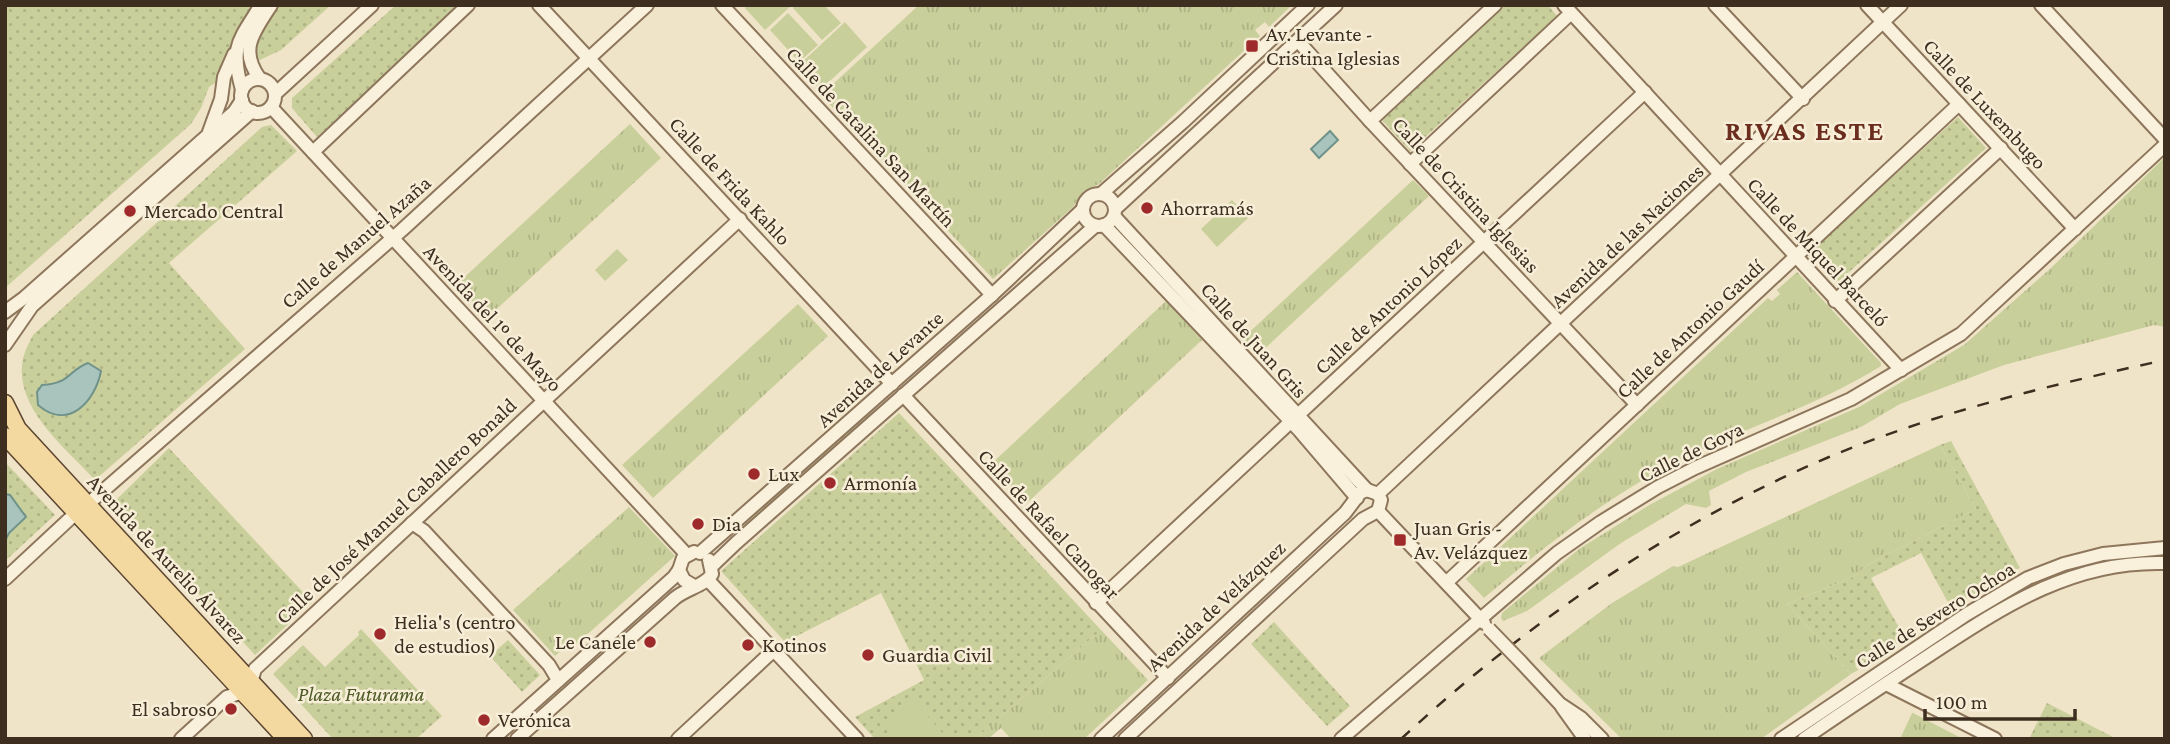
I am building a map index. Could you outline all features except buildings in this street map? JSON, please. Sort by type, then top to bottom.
[{"type":"main road","name":"Avenida de Aurelio Álvarez","points":[[5,403],[18,429],[82,508],[247,687],[304,739]]},
{"type":"main road","name":"Avenida de Aurelio Álvarez","points":[[5,436],[82,508]]},
{"type":"main road","name":"Avenida de Aurelio Álvarez","points":[[247,687],[286,739]]},
{"type":"street","points":[[261,5],[238,42],[236,73],[248,109],[262,112],[372,5]]},
{"type":"street","points":[[260,79],[251,65],[250,42],[271,5]]},
{"type":"street","points":[[313,152],[468,5]]},
{"type":"street","name":"Calle de Frida Kahlo","points":[[539,5],[892,384]]},
{"type":"street","name":"Calle de Manuel Azaña","points":[[5,579],[82,508],[392,238],[647,5]]},
{"type":"street","name":"Calle de Catalina San Martín","points":[[722,5],[992,295]]},
{"type":"street","points":[[1102,193],[1111,199],[1107,219],[1084,217],[1084,202],[1090,196],[1102,193],[1183,122],[1308,5]]},
{"type":"street","name":"Avenida de Levante","points":[[712,566],[903,395],[1107,219],[1336,5]]},
{"type":"street","points":[[1370,121],[1495,5]]},
{"type":"street","points":[[1715,5],[1803,99]]},
{"type":"street","name":"Calle de Luxembugo","points":[[1867,5],[2075,229]]},
{"type":"street","name":"Avenida de las Naciones","points":[[1364,495],[1561,323],[1902,5]]},
{"type":"street","points":[[2041,5],[2165,139]]},
{"type":"street","points":[[1410,164],[1567,9]]},
{"type":"street","name":"Calle de Miquel Barceló","points":[[1567,9],[1901,370]]},
{"type":"street","name":"Calle de Cristina Iglesias","points":[[1298,41],[1637,405]]},
{"type":"street","points":[[208,135],[221,99],[226,69],[236,51]]},
{"type":"street","points":[[5,312],[234,112],[249,81],[260,79],[270,83],[273,101]]},
{"type":"street","name":"Calle de Antonio López","points":[[1096,603],[1645,92]]},
{"type":"street","name":"Avenida del 1º de Mayo","points":[[273,101],[313,152],[687,555]]},
{"type":"street","name":"Calle de Antonio Gaudí","points":[[1447,582],[1959,104]]},
{"type":"street","points":[[5,345],[32,306],[253,111]]},
{"type":"street","name":"Calle de Goya","points":[[1341,739],[1485,624],[1557,554],[1601,522],[1658,487],[1731,451],[1819,414],[1901,370],[1970,328],[2165,145]]},
{"type":"street","points":[[1835,301],[2001,148]]},
{"type":"street","name":"Avenida de Levante","points":[[700,553],[992,295],[1082,211]]},
{"type":"street","name":"Calle de José Manuel Caballero Bonald","points":[[181,739],[222,701],[247,687],[256,669],[740,219]]},
{"type":"street","name":"Calle de Juan Gris","points":[[1107,219],[1364,495],[1360,511],[1373,513]]},
{"type":"street","name":"Calle de Rafael Canogar","points":[[903,395],[1168,678]]},
{"type":"street","points":[[1364,495],[1381,504],[1373,513],[1447,582],[1560,704],[1585,739]]},
{"type":"street","name":"Avenida de Velázquez","points":[[1101,739],[1364,495]]},
{"type":"street","name":"Avenida de Velázquez","points":[[1125,739],[1373,513]]},
{"type":"street","points":[[412,523],[425,531],[549,665],[558,680]]},
{"type":"street","name":"Calle de Severo Ochoa","points":[[1781,739],[1967,614],[2028,578],[2064,564],[2103,554],[2165,548]]},
{"type":"street","points":[[493,739],[674,577],[681,561],[687,555],[700,553],[708,558],[712,566],[709,580],[675,598],[517,739]]},
{"type":"street","name":"Calle de Severo Ochoa","points":[[1804,739],[1993,614],[2033,592],[2067,577],[2106,568],[2151,562],[2165,563]]},
{"type":"street","points":[[679,570],[684,580],[694,586]]},
{"type":"street","points":[[709,580],[857,739]]},
{"type":"street","points":[[678,739],[774,650]]},
{"type":"street","points":[[1886,684],[1995,739]]},
{"type":"street","points":[[1560,704],[1581,718],[1602,739]]},
{"type":"green space","points":[[5,5],[331,5],[281,50],[209,87],[191,124],[5,288]]},
{"type":"green space","points":[[396,5],[460,5],[317,137],[292,108],[292,98]]},
{"type":"green space","points":[[748,5],[792,5],[765,30],[745,8]]},
{"type":"green space","points":[[795,5],[824,5],[841,23],[822,40],[793,8]]},
{"type":"green space","points":[[919,5],[1292,5],[1269,27],[1265,22],[1255,30],[1260,36],[1099,184],[1084,191],[1073,207],[993,279],[821,95]]},
{"type":"green space","points":[[1505,5],[1548,5],[1557,16],[1410,151],[1381,119]]},
{"type":"green space","points":[[788,13],[818,45],[799,62],[770,30]]},
{"type":"green space","points":[[845,22],[867,47],[820,90],[798,66]]},
{"type":"green space","points":[[1958,117],[1986,148],[1837,283],[1809,253]]},
{"type":"green space","points":[[630,124],[661,158],[487,318],[456,285]]},
{"type":"green space","points":[[271,125],[297,151],[169,263],[245,349],[95,480],[56,439],[32,408],[22,373],[29,342],[33,335],[262,127]]},
{"type":"green space","points":[[2165,157],[2165,327],[2154,325],[2004,365],[1900,404],[1861,427],[1746,472],[1709,491],[1711,505],[1706,508],[1686,504],[1621,543],[1527,611],[1503,621],[1502,613],[1579,549],[1651,504],[1717,469],[1859,407],[1964,345],[2051,268]]},
{"type":"green space","points":[[1413,180],[1429,196],[1258,355],[1242,339]]},
{"type":"green space","points":[[1232,200],[1248,218],[1217,247],[1201,229]]},
{"type":"green space","points":[[617,249],[628,260],[605,281],[595,270]]},
{"type":"green space","points":[[1797,272],[1881,366],[1809,404],[1709,446],[1656,472],[1579,522],[1484,598],[1466,579],[1768,298],[1772,301],[1780,294],[1777,290]]},
{"type":"green space","points":[[1166,301],[1202,340],[1026,504],[1019,496],[1022,492],[1015,485],[1011,487],[990,465]]},
{"type":"green space","points":[[798,304],[828,336],[653,498],[622,465]]},
{"type":"green space","points":[[875,410],[734,535],[732,533]]},
{"type":"green space","points":[[899,413],[1101,630],[975,739],[875,739],[855,717],[924,680],[881,593],[785,642],[721,571]]},
{"type":"green space","points":[[1951,441],[2020,568],[1951,608],[1921,553],[1871,578],[1905,638],[1866,665],[1863,660],[1855,665],[1858,670],[1851,674],[1787,604],[1853,577],[1867,565],[1976,509],[1940,445]]},
{"type":"green space","points":[[1940,445],[1976,509],[1867,565],[1853,577],[1787,604],[1851,674],[1761,739],[1622,739],[1539,658],[1612,603],[1673,566],[1678,567]]},
{"type":"green space","points":[[169,448],[312,602],[255,655],[114,502]]},
{"type":"green space","points":[[5,462],[55,515],[5,561]]},
{"type":"green space","points":[[629,507],[675,556],[572,648],[569,644],[555,656],[513,610]]},
{"type":"green space","points":[[1274,622],[1350,706],[1327,726],[1251,644]]},
{"type":"green space","name":"Plaza Futurama","points":[[361,629],[442,716],[416,739],[333,739],[273,674],[303,645],[325,667],[359,635]]},
{"type":"green space","points":[[1101,630],[1148,680],[1084,739],[1011,739],[1001,728],[988,739],[975,739]]},
{"type":"green space","points":[[508,640],[540,675],[522,692],[490,656]]},
{"type":"green space","points":[[911,698],[948,739],[898,739],[884,723]]},
{"type":"green space","points":[[2047,703],[2117,739],[2029,739]]},
{"type":"green space","points":[[1913,713],[1963,739],[1900,739]]},
{"type":"water","points":[[1330,131],[1338,140],[1319,158],[1311,149]]},
{"type":"water","points":[[88,363],[101,371],[93,393],[78,409],[70,414],[60,415],[38,405],[37,392],[42,385],[59,382]]},
{"type":"water","points":[[5,494],[10,495],[26,517],[9,533],[5,541]]},
{"type":"railway","points":[[1401,739],[1498,655],[1550,616],[1657,545],[1770,484],[1829,457],[1911,426],[2037,390],[2165,360]]},
{"type":"place","name":"Av. Levante - Cristina Iglesias","points":[[1252,46]]},
{"type":"place","name":"Ahorramás","points":[[1147,208]]},
{"type":"place","name":"Mercado Central","points":[[130,211]]},
{"type":"place","name":"Lux","points":[[754,474]]},
{"type":"place","name":"Armonía","points":[[830,483]]},
{"type":"place","name":"Dia","points":[[698,524]]},
{"type":"place","name":"Juan Gris - Av. Velázquez","points":[[1400,540]]},
{"type":"place","name":"Helia's (centro de estudios)","points":[[380,634]]},
{"type":"place","name":"Le Canele","points":[[650,642]]},
{"type":"place","name":"Kotinos","points":[[748,645]]},
{"type":"place","name":"Guardia Civil","points":[[868,655]]},
{"type":"place","name":"El sabroso","points":[[231,709]]},
{"type":"place","name":"Verónica","points":[[484,720]]},
{"type":"district","name":"RIVAS ESTE","points":[[1805,130]]}]
